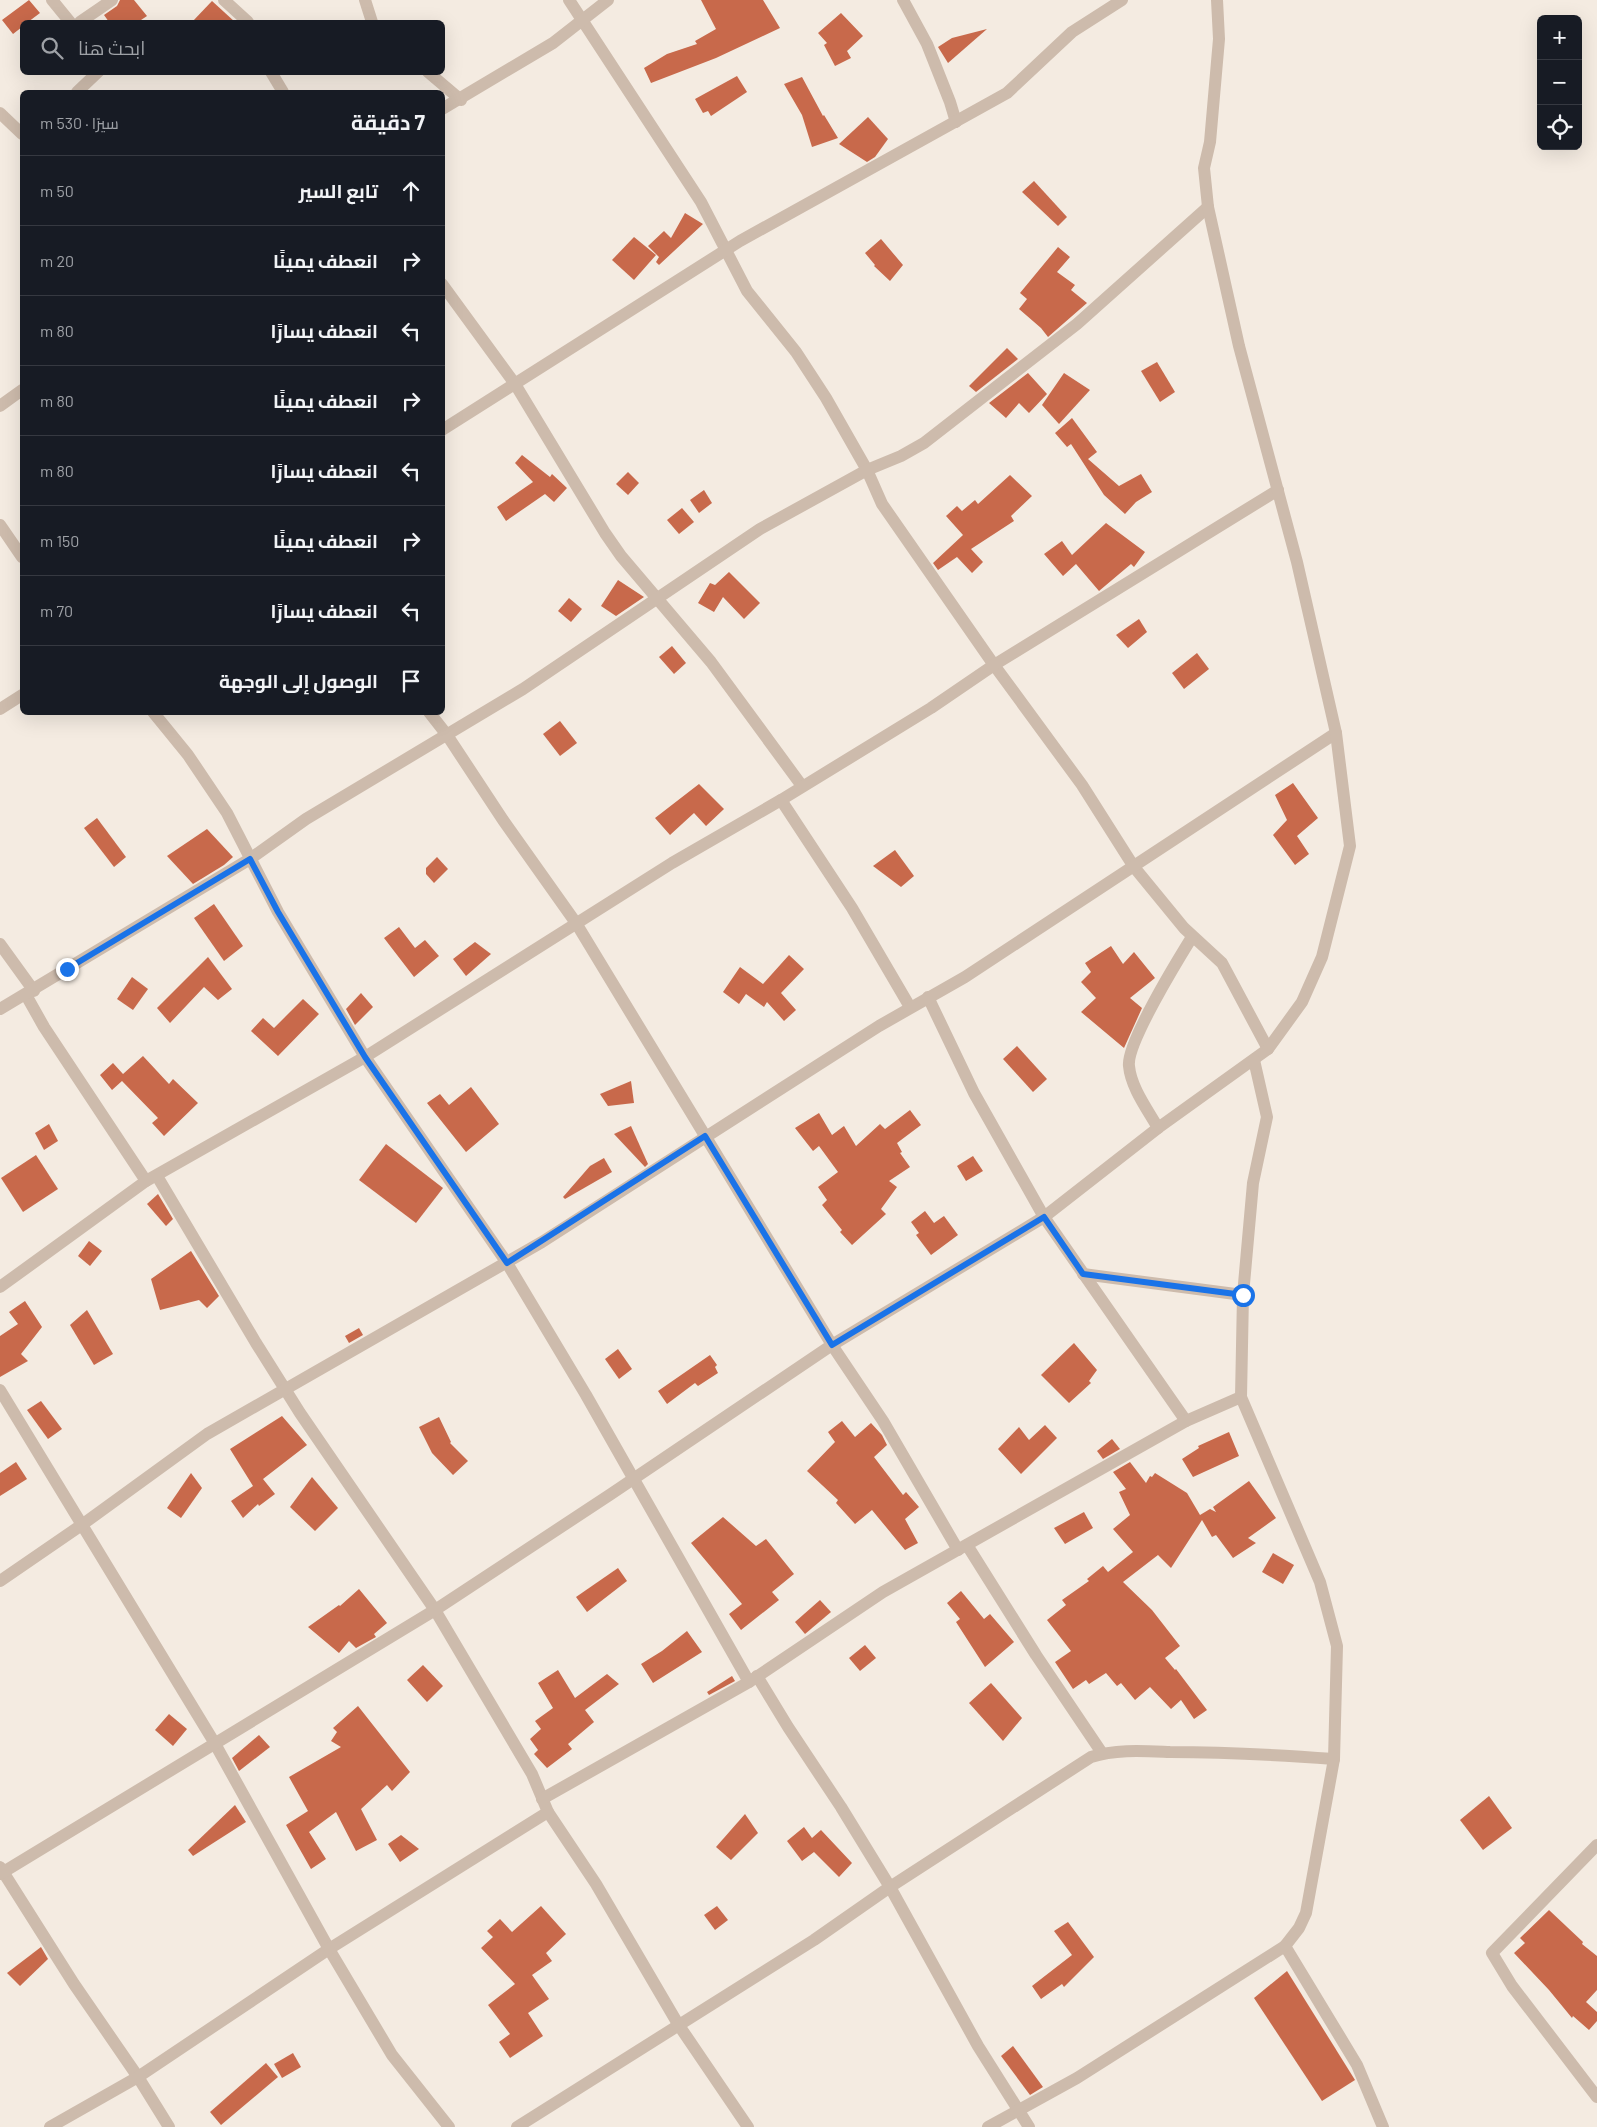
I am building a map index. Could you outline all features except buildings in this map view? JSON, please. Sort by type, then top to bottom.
[{"type":"street","points":[[52,0],[68,20]]},
{"type":"street","points":[[83,20],[112,0]]},
{"type":"street","points":[[224,0],[246,20]]},
{"type":"street","points":[[365,0],[371,20]]},
{"type":"street","points":[[569,0],[701,202],[747,291],[804,364],[866,470],[882,504],[994,665],[1082,785],[1134,868],[1192,937],[1222,963],[1268,1049]]},
{"type":"street","points":[[445,108],[461,100],[553,43],[608,0]]},
{"type":"street","points":[[903,0],[927,44],[956,122]]},
{"type":"street","points":[[445,428],[727,250],[1007,93],[1072,32],[1122,0]]},
{"type":"street","points":[[169,2127],[138,2077],[74,1984],[1,1871],[435,1610],[832,1345],[1044,1217],[1158,1128],[1268,1049],[1302,1002],[1322,957],[1350,846],[1336,733],[1297,562],[1239,346],[1208,207],[1204,168],[1210,142],[1219,39],[1217,0]]},
{"type":"street","points":[[79,90],[95,75]]},
{"type":"street","points":[[273,75],[282,90]]},
{"type":"street","points":[[432,75],[461,100]]},
{"type":"street","points":[[0,113],[20,132]]},
{"type":"street","points":[[0,1009],[30,993],[250,859],[306,819],[523,688],[760,529],[866,470],[901,456],[924,443],[1077,324],[1208,207]]},
{"type":"street","points":[[445,288],[515,384],[620,556],[711,662],[802,786]]},
{"type":"street","points":[[0,406],[20,391]]},
{"type":"street","points":[[0,1287],[152,1178],[365,1057],[672,863],[781,800],[931,708],[994,665],[1278,490]]},
{"type":"street","points":[[0,525],[20,554]]},
{"type":"street","points":[[0,709],[20,696]]},
{"type":"street","points":[[155,715],[188,755],[227,813],[278,912],[365,1057],[507,1263],[753,1679],[788,1727],[842,1808],[890,1887],[978,2046],[1029,2127]]},
{"type":"street","points":[[431,715],[576,923],[832,1345],[883,1421],[962,1547],[1102,1753]]},
{"type":"street","points":[[0,1581],[83,1524],[207,1434],[507,1263],[910,1007],[965,977],[1134,868],[1336,733]]},
{"type":"street","points":[[781,800],[852,908],[910,1007]]},
{"type":"street","points":[[1158,1128],[1134,1083],[1128,1065],[1131,1053],[1151,1007],[1192,937]]},
{"type":"street","points":[[0,944],[30,993],[44,1027],[152,1178],[300,1413],[435,1610],[532,1774],[548,1812],[588,1871],[678,2024],[748,2127]]},
{"type":"street","points":[[928,997],[974,1093],[1044,1217],[1186,1421]]},
{"type":"street","points":[[988,2127],[1077,2078],[1285,1946],[1299,1928],[1306,1913],[1334,1760],[1337,1646],[1320,1582],[1241,1397],[1243,1295],[1253,1183],[1267,1117],[1254,1060]]},
{"type":"street","points":[[1083,1274],[1243,1295]]},
{"type":"street","points":[[0,1390],[214,1742],[329,1949],[392,2055],[449,2127]]},
{"type":"street","points":[[542,1798],[691,1716],[753,1679],[883,1592],[1186,1421],[1241,1397]]},
{"type":"street","points":[[517,2127],[814,1940],[890,1887],[1091,1757],[1102,1753],[1127,1751],[1238,1752],[1334,1760]]},
{"type":"street","points":[[50,2127],[138,2077],[329,1949],[548,1812]]},
{"type":"street","points":[[1597,1845],[1492,1953],[1512,1986],[1597,2097]]},
{"type":"street","points":[[1285,1946],[1357,2065],[1383,2127]]},
{"type":"route","points":[[67,969],[250,859],[278,912],[365,1057],[507,1263],[705,1136],[832,1345],[1044,1217],[1083,1274],[1243,1295]]}]
